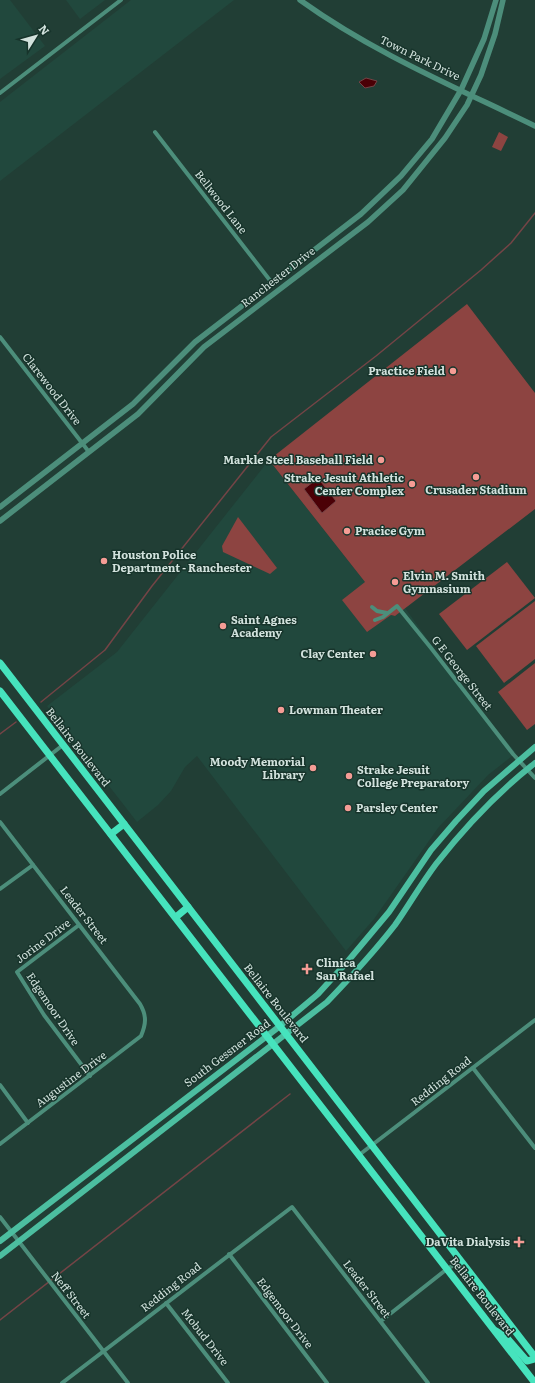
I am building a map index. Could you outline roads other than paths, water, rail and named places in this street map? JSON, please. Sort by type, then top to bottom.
[{"type":"main road","name":"Bellaire Boulevard","points":[[0,663],[535,1358]]},
{"type":"main road","name":"Bellaire Boulevard","points":[[0,691],[535,1383]]},
{"type":"main road","name":"South Gessner Road","points":[[0,1241],[280,1026],[318,994],[350,959],[389,912],[431,850],[456,821],[484,791],[535,747]]},
{"type":"main road","name":"South Gessner Road","points":[[0,1256],[186,1113],[326,1002],[360,968],[395,925],[435,865],[465,829],[490,803],[535,763]]},
{"type":"main road","points":[[111,834],[124,824]]},
{"type":"main road","points":[[176,917],[188,907]]},
{"type":"main road","points":[[350,959],[360,968]]},
{"type":"main road","points":[[178,1103],[186,1113]]},
{"type":"main road","points":[[99,1165],[106,1174]]},
{"type":"main road","points":[[493,1329],[508,1338],[527,1361],[535,1358]]},
{"type":"street","points":[[0,93],[122,0]]},
{"type":"street","name":"Town Park Drive","points":[[300,0],[327,20],[376,48],[535,126]]},
{"type":"street","name":"Ranchester Drive","points":[[1,507],[143,396],[183,353],[348,223],[379,197],[411,165],[432,139],[461,90],[484,39],[496,0]]},
{"type":"street","name":"Ranchester Drive","points":[[0,521],[151,403],[190,360],[218,336],[391,202],[419,171],[445,138],[467,105],[481,75],[503,0]]},
{"type":"street","points":[[493,12],[500,14]]},
{"type":"street","name":"Bellwood Lane","points":[[155,132],[272,283]]},
{"type":"street","points":[[411,165],[419,171]]},
{"type":"street","points":[[348,223],[354,231]]},
{"type":"street","points":[[290,270],[295,277]]},
{"type":"street","points":[[213,328],[218,336]]},
{"type":"street","name":"Clarewood Drive","points":[[0,337],[89,452]]},
{"type":"street","points":[[143,396],[151,403]]},
{"type":"street","points":[[1,507],[9,515]]},
{"type":"street","name":"G E George Street","points":[[375,620],[397,606],[519,760]]},
{"type":"street","name":"G E George Street","points":[[372,607],[377,611],[387,613]]},
{"type":"street","points":[[0,794],[63,745]]},
{"type":"street","points":[[519,760],[535,778]]},
{"type":"street","name":"Leader Street","points":[[0,822],[140,1004],[145,1014],[146,1023]]},
{"type":"street","points":[[0,889],[33,865]]},
{"type":"street","name":"Jorine Drive","points":[[17,972],[79,925]]},
{"type":"street","name":"Edgemoor Drive","points":[[17,972],[44,1015],[90,1076]]},
{"type":"street","name":"Redding Road","points":[[359,1155],[534,1022]]},
{"type":"street","name":"Augustine Drive","points":[[0,1144],[141,1036],[146,1023]]},
{"type":"street","points":[[473,1068],[535,1148]]},
{"type":"street","points":[[0,1085],[28,1123]]},
{"type":"street","name":"Leader Street","points":[[292,1206],[428,1383]]},
{"type":"street","name":"Redding Road","points":[[62,1383],[292,1206]]},
{"type":"street","name":"Neff Street","points":[[0,1218],[128,1383]]},
{"type":"street","name":"Edgemoor Drive","points":[[229,1254],[327,1383]]},
{"type":"street","points":[[381,1321],[461,1261]]},
{"type":"street","name":"Mobud Drive","points":[[166,1304],[228,1383]]},
{"type":"waterway","points":[[41,702],[105,650],[152,586],[271,437],[376,356],[481,270],[511,243],[535,213]]},
{"type":"waterway","points":[[0,734],[16,722]]},
{"type":"waterway","points":[[0,1320],[290,1094]]},
{"type":"place","name":"Practice Field","points":[[453,371]]},
{"type":"place","name":"Markle Steel Baseball Field","points":[[381,460]]},
{"type":"place","name":"Crusader Stadium","points":[[476,477]]},
{"type":"place","name":"Strake Jesuit Athletic Center Complex","points":[[412,484]]},
{"type":"place","name":"Pracice Gym","points":[[347,531]]},
{"type":"place","name":"Houston Police Department - Ranchester","points":[[104,561]]},
{"type":"place","name":"Elvin M. Smith Gymnasium","points":[[395,582]]},
{"type":"place","name":"Saint Agnes Academy","points":[[223,626]]},
{"type":"place","name":"Clay Center","points":[[373,654]]},
{"type":"place","name":"Lowman Theater","points":[[281,710]]},
{"type":"place","name":"Moody Memorial Library","points":[[313,768]]},
{"type":"place","name":"Strake Jesuit College Preparatory","points":[[349,776]]},
{"type":"place","name":"Parsley Center","points":[[348,808]]},
{"type":"place","name":"Clinica San Rafael","points":[[307,969]]},
{"type":"place","name":"DaVita Dialysis","points":[[519,1242]]}]
